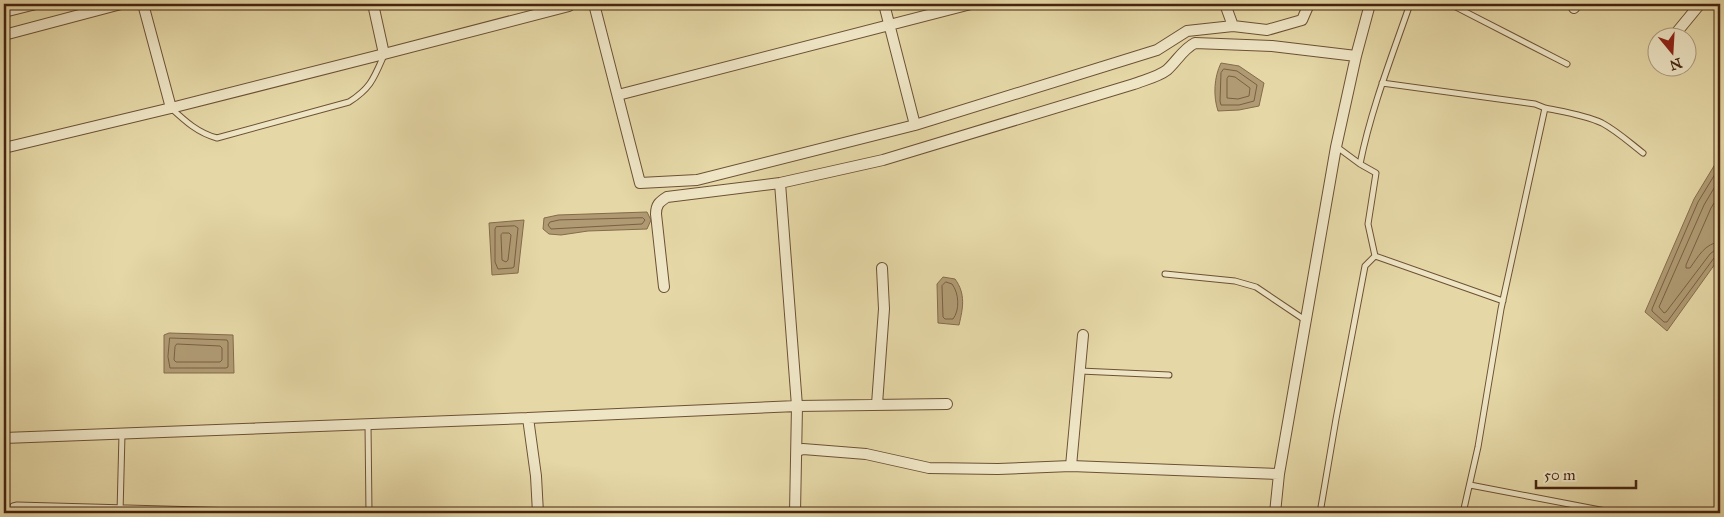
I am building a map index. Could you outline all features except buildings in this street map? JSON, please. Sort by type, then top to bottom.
[{"type":"street","points":[[4,12],[36,4]]},
{"type":"street","points":[[4,35],[121,4]]},
{"type":"street","points":[[143,4],[170,108]]},
{"type":"street","points":[[373,4],[384,54]]},
{"type":"street","points":[[594,4],[640,183],[697,180],[915,125],[1157,50],[1187,30],[1232,26],[1267,30],[1302,20],[1309,4]]},
{"type":"street","points":[[884,4],[915,125]]},
{"type":"street","points":[[618,95],[971,4]]},
{"type":"street","points":[[1225,4],[1232,26]]},
{"type":"street","points":[[1275,513],[1279,474],[1336,147],[1356,56],[1370,4]]},
{"type":"street","points":[[1680,28],[1700,4]]},
{"type":"street","points":[[4,148],[170,108],[568,6]]},
{"type":"street","points":[[664,287],[656,206],[667,197],[780,183],[883,160],[1134,84],[1165,72],[1187,47],[1196,43],[1272,46],[1356,56]]},
{"type":"street","points":[[780,183],[797,406],[795,513]]},
{"type":"street","points":[[877,404],[884,309],[882,268]]},
{"type":"street","points":[[1072,466],[1083,335]]},
{"type":"street","points":[[4,438],[797,406],[947,404]]},
{"type":"street","points":[[528,418],[536,476],[538,513]]},
{"type":"street","points":[[797,451],[803,449],[866,454],[930,468],[998,469],[1072,466],[1279,474]]},
{"type":"lane","points":[[1360,164],[1382,83],[1410,4]]},
{"type":"lane","points":[[1450,4],[1567,64]]},
{"type":"lane","points":[[170,108],[204,135],[217,138],[349,102],[372,83],[384,54]]},
{"type":"lane","points":[[1382,83],[1535,104],[1602,123],[1623,136],[1643,153]]},
{"type":"lane","points":[[1463,513],[1470,485],[1503,300],[1545,108]]},
{"type":"lane","points":[[1336,147],[1376,173],[1368,224],[1375,256]]},
{"type":"lane","points":[[1375,256],[1503,300]]},
{"type":"lane","points":[[1320,513],[1365,266],[1375,256]]},
{"type":"lane","points":[[1165,274],[1235,281],[1256,287],[1306,320]]},
{"type":"lane","points":[[1079,370],[1169,375]]},
{"type":"lane","points":[[368,424],[369,513]]},
{"type":"lane","points":[[120,511],[122,434]]},
{"type":"lane","points":[[1470,485],[1616,513]]},
{"type":"lane","points":[[11,513],[13,506],[17,505],[120,511],[315,513]]},
{"type":"water","points":[[1221,63],[1239,66],[1264,83],[1259,106],[1239,110],[1218,111],[1215,87]]},
{"type":"water","points":[[1720,156],[1720,257],[1667,331],[1645,312],[1694,199]]},
{"type":"water","points":[[647,212],[651,220],[647,229],[588,231],[561,235],[549,234],[543,229],[544,218],[558,215]]},
{"type":"water","points":[[524,220],[518,273],[492,275],[489,223]]},
{"type":"water","points":[[943,277],[955,279],[961,290],[962,307],[959,325],[938,323],[937,284]]},
{"type":"water","points":[[169,333],[233,335],[234,373],[164,373],[164,335]]}]
